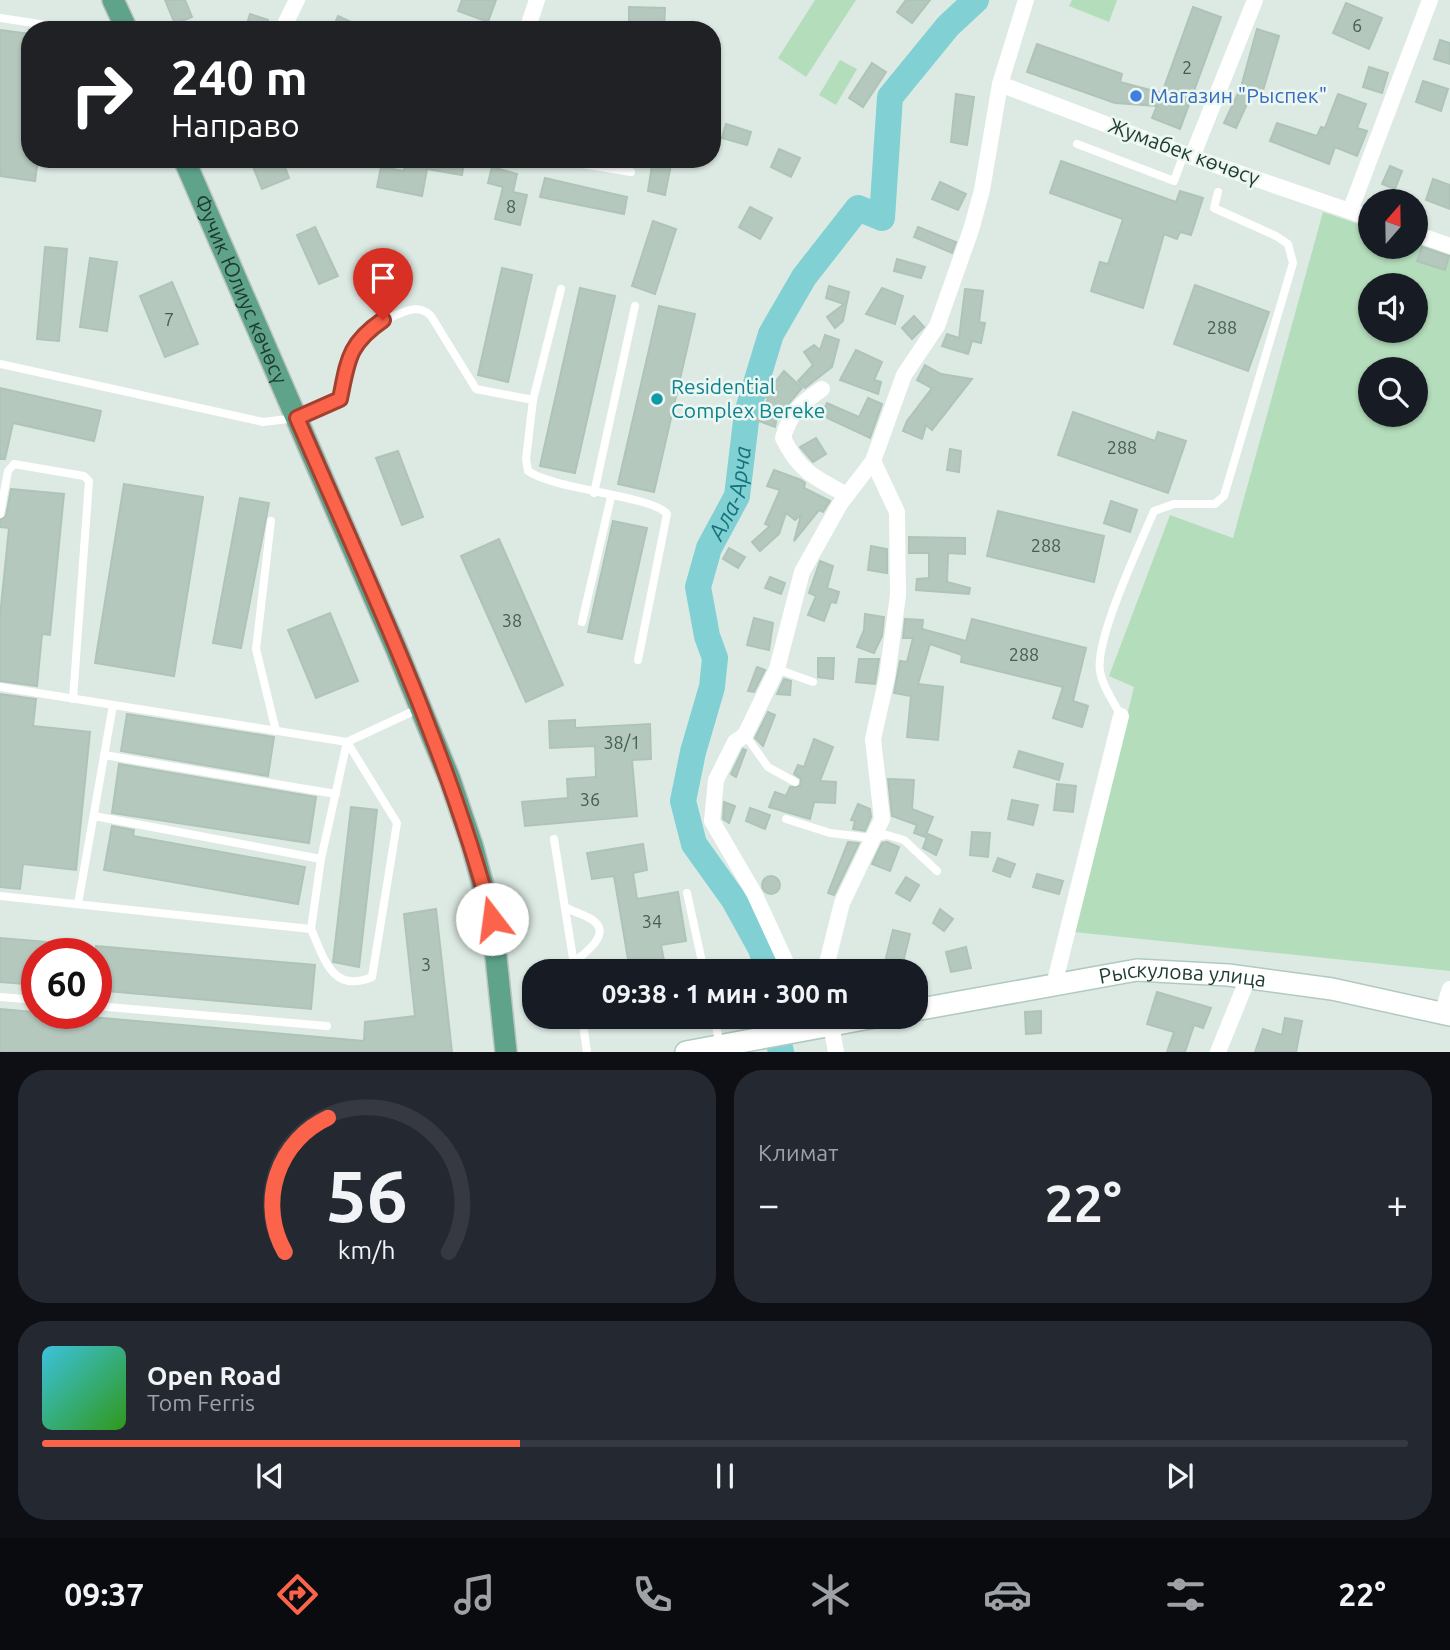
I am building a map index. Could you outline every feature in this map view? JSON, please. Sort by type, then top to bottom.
[{"type":"main road","points":[[113,0],[123,21]]},
{"type":"main road","name":"Фучик Юлиус көчөсү","points":[[188,168],[421,708],[472,845],[492,919],[506,1052]]},
{"type":"main road","name":"Рыскулова улица","points":[[928,1008],[1138,970],[1248,978],[1332,989],[1446,1014]]},
{"type":"main road","points":[[686,1052],[722,1048],[800,1029]]},
{"type":"street","points":[[286,21],[297,0]]},
{"type":"street","points":[[530,21],[537,0]]},
{"type":"street","points":[[784,959],[754,893],[712,821],[716,780],[734,742],[746,735],[776,669],[802,572],[847,495],[873,461],[904,375],[937,326],[971,230],[982,190],[1000,84],[1026,0]]},
{"type":"street","points":[[1188,155],[1255,0]]},
{"type":"street","points":[[1350,211],[1430,0]]},
{"type":"street","name":"Жумабек көчөсү","points":[[1000,84],[1188,155],[1358,214]]},
{"type":"street","points":[[1428,238],[1450,246]]},
{"type":"street","points":[[822,389],[798,406],[788,420],[783,438],[794,460],[807,473],[847,495]]},
{"type":"street","points":[[828,959],[842,902],[881,819],[873,739],[887,677],[898,595],[897,512],[873,461]]},
{"type":"street","points":[[1054,985],[1121,716]]},
{"type":"street","points":[[1218,1052],[1248,978]]},
{"type":"street","points":[[1446,1014],[1450,989]]},
{"type":"street","points":[[824,1029],[836,1052]]},
{"type":"lane","points":[[0,18],[21,21]]},
{"type":"lane","points":[[1077,144],[1174,181],[1188,155]]},
{"type":"lane","points":[[607,168],[631,172]]},
{"type":"lane","points":[[1121,716],[1100,673],[1099,658],[1120,589],[1154,510],[1174,504],[1215,504],[1224,496],[1293,262],[1288,244],[1261,227],[1214,208],[1218,192]]},
{"type":"lane","points":[[561,289],[533,400],[526,459],[528,471],[594,493],[658,506],[667,514],[638,660]]},
{"type":"lane","points":[[594,493],[635,306]]},
{"type":"lane","points":[[0,364],[262,422],[297,418],[340,399],[349,355],[363,334],[383,320],[413,308],[431,316],[476,389],[533,400]]},
{"type":"lane","points":[[0,514],[8,471],[14,464],[84,476],[89,481],[73,699]]},
{"type":"lane","points":[[582,622],[611,497]]},
{"type":"lane","points":[[271,521],[256,649],[275,731]]},
{"type":"lane","points":[[776,669],[813,682]]},
{"type":"lane","points":[[0,687],[347,742],[421,708]]},
{"type":"lane","points":[[78,904],[113,705]]},
{"type":"lane","points":[[746,735],[768,767],[795,782]]},
{"type":"lane","points":[[347,742],[397,822],[372,977],[359,982],[338,978],[329,968],[311,929],[321,859],[347,742]]},
{"type":"lane","points":[[104,755],[336,794]]},
{"type":"lane","points":[[94,816],[321,859]]},
{"type":"lane","points":[[786,819],[830,833],[872,838],[887,835],[904,840],[937,871]]},
{"type":"lane","points":[[554,839],[573,959]]},
{"type":"lane","points":[[687,893],[701,959]]},
{"type":"lane","points":[[0,896],[311,929]]},
{"type":"lane","points":[[565,907],[594,920],[598,926],[600,935],[581,959]]},
{"type":"lane","points":[[0,997],[21,999]]},
{"type":"lane","points":[[112,1007],[327,1026]]},
{"type":"lane","points":[[584,1029],[587,1052]]},
{"type":"lane","points":[[717,1029],[722,1048]]},
{"type":"green space","points":[[815,0],[856,0],[806,77],[778,58]]},
{"type":"green space","points":[[1072,0],[1117,0],[1109,22],[1069,6]]},
{"type":"green space","points":[[840,60],[857,69],[836,105],[819,95]]},
{"type":"green space","points":[[1323,212],[1358,224],[1358,259],[1428,259],[1428,247],[1450,255],[1450,971],[1074,932],[1134,687],[1109,676],[1170,515],[1233,538]]},
{"type":"building","points":[[165,0],[185,0],[192,17],[174,21]]},
{"type":"building","points":[[462,0],[496,0],[488,21],[458,11]]},
{"type":"building","points":[[906,0],[930,0],[912,23],[897,12]]},
{"type":"building","points":[[1346,3],[1382,18],[1369,49],[1333,33]]},
{"type":"building","points":[[629,7],[665,8],[664,21],[629,21]]},
{"type":"building","points":[[1193,7],[1221,17],[1180,129],[1152,118],[1157,106],[1115,103],[1027,72],[1037,44],[1122,74],[1120,82],[1162,93]]},
{"type":"building","points":[[250,14],[268,20],[268,21],[248,21]]},
{"type":"building","points":[[338,16],[349,21],[336,21]]},
{"type":"building","points":[[1257,29],[1279,36],[1262,94],[1253,91],[1236,128],[1224,123],[1241,87]]},
{"type":"building","points":[[0,30],[21,33],[21,168],[37,168],[35,181],[0,176]]},
{"type":"building","points":[[1440,40],[1450,43],[1450,64],[1434,59]]},
{"type":"building","points":[[872,63],[886,72],[863,107],[849,98]]},
{"type":"building","points":[[1369,67],[1388,73],[1382,93],[1363,87]]},
{"type":"building","points":[[1423,81],[1448,89],[1441,111],[1416,102]]},
{"type":"building","points":[[956,94],[974,97],[967,145],[951,142]]},
{"type":"building","points":[[1338,94],[1366,104],[1357,128],[1367,131],[1357,156],[1335,147],[1329,164],[1270,141],[1277,123],[1317,136],[1321,127],[1325,128]]},
{"type":"building","points":[[726,124],[751,132],[747,145],[722,138]]},
{"type":"building","points":[[779,149],[800,158],[791,177],[771,167]]},
{"type":"building","points":[[1061,161],[1176,202],[1180,191],[1203,198],[1191,235],[1180,232],[1177,239],[1164,234],[1143,308],[1091,291],[1100,262],[1108,264],[1123,219],[1050,193]]},
{"type":"building","points":[[1390,166],[1402,171],[1395,189],[1382,184]]},
{"type":"building","points":[[254,168],[285,168],[289,178],[262,189]]},
{"type":"building","points":[[381,168],[404,171],[404,168],[463,168],[462,175],[427,169],[422,196],[377,187]]},
{"type":"building","points":[[492,168],[517,174],[513,192],[527,195],[520,225],[495,219],[503,187],[488,183]]},
{"type":"building","points":[[652,168],[670,168],[665,195],[648,191]]},
{"type":"building","points":[[545,178],[627,197],[624,214],[540,197]]},
{"type":"building","points":[[1433,179],[1450,185],[1450,209],[1428,201]]},
{"type":"building","points":[[940,182],[966,194],[958,210],[932,199]]},
{"type":"building","points":[[750,207],[772,218],[760,239],[739,227]]},
{"type":"building","points":[[653,221],[676,229],[655,294],[632,286]]},
{"type":"building","points":[[315,227],[338,276],[319,284],[297,235]]},
{"type":"building","points":[[918,227],[956,242],[952,253],[914,237]]},
{"type":"building","points":[[45,247],[67,249],[59,341],[37,339]]},
{"type":"building","points":[[1428,249],[1449,256],[1445,270],[1417,261],[1428,259]]},
{"type":"building","points":[[90,258],[117,262],[107,331],[80,327]]},
{"type":"building","points":[[897,259],[925,267],[921,278],[894,271]]},
{"type":"building","points":[[502,268],[532,275],[508,382],[478,375]]},
{"type":"building","points":[[172,282],[198,344],[165,357],[140,296]]},
{"type":"building","points":[[1195,285],[1269,312],[1248,371],[1174,344]]},
{"type":"building","points":[[829,286],[849,292],[843,321],[835,328],[827,317],[844,304],[826,298]]},
{"type":"building","points":[[580,288],[615,296],[575,473],[540,466]]},
{"type":"building","points":[[882,288],[903,296],[895,324],[866,314]]},
{"type":"building","points":[[965,289],[983,291],[979,322],[985,323],[981,343],[972,341],[968,354],[942,346],[947,334],[959,338]]},
{"type":"building","name":"Residential Complex Bereke","points":[[659,306],[695,314],[654,492],[618,484]]},
{"type":"building","points":[[914,316],[924,327],[912,339],[902,328]]},
{"type":"building","points":[[825,335],[839,340],[832,367],[805,388],[798,381],[813,365],[804,352],[814,345],[820,350]]},
{"type":"building","points":[[856,350],[882,362],[874,380],[881,382],[878,394],[840,380]]},
{"type":"building","points":[[925,365],[941,374],[972,379],[932,430],[926,425],[922,439],[903,431],[907,421],[932,388],[917,380]]},
{"type":"building","points":[[784,371],[802,388],[784,409],[779,406],[775,427],[756,420],[768,399],[764,396]]},
{"type":"building","points":[[0,388],[101,411],[94,441],[13,423],[5,459],[0,459]]},
{"type":"building","points":[[868,398],[882,404],[870,438],[821,415],[827,403],[859,417]]},
{"type":"building","points":[[1073,412],[1155,441],[1158,432],[1186,441],[1168,493],[1058,455]]},
{"type":"building","points":[[816,438],[826,454],[813,462],[800,447]]},
{"type":"building","points":[[950,449],[961,451],[959,472],[947,470]]},
{"type":"building","points":[[398,451],[423,517],[402,525],[376,458]]},
{"type":"building","points":[[774,470],[801,480],[805,483],[804,488],[830,501],[823,512],[819,510],[794,541],[801,515],[795,520],[786,513],[779,534],[760,551],[752,542],[770,526],[765,524],[780,490],[767,486]]},
{"type":"building","points":[[124,484],[203,497],[174,676],[95,663]]},
{"type":"building","points":[[11,489],[64,494],[50,635],[42,634],[37,686],[0,681],[0,616],[9,528],[0,527],[0,520],[6,516]]},
{"type":"building","points":[[240,498],[269,503],[241,648],[213,643]]},
{"type":"building","points":[[1111,501],[1137,510],[1130,532],[1104,523]]},
{"type":"building","points":[[998,511],[1104,536],[1094,582],[987,556]]},
{"type":"building","points":[[613,521],[647,528],[622,639],[588,632]]},
{"type":"building","points":[[909,537],[965,538],[965,554],[948,553],[947,582],[970,588],[969,594],[916,590],[917,579],[929,578],[929,553],[909,553]]},
{"type":"building","points":[[499,539],[563,685],[526,702],[461,556]]},
{"type":"building","points":[[871,546],[887,549],[887,573],[868,570]]},
{"type":"building","points":[[729,548],[745,557],[738,568],[723,559]]},
{"type":"building","points":[[820,561],[833,566],[827,588],[839,592],[836,603],[831,602],[824,621],[808,615],[816,596],[809,593]]},
{"type":"building","points":[[770,577],[785,583],[781,594],[765,588]]},
{"type":"building","points":[[330,613],[358,681],[316,698],[288,630]]},
{"type":"building","points":[[865,614],[884,617],[882,636],[874,653],[857,647],[864,630]]},
{"type":"building","points":[[754,618],[773,623],[769,650],[747,645]]},
{"type":"building","points":[[905,619],[923,620],[922,629],[966,641],[972,619],[1086,648],[1073,701],[1088,706],[1082,727],[1053,718],[1063,687],[961,662],[962,655],[930,644],[918,684],[943,687],[938,740],[907,737],[911,696],[894,693],[900,661],[907,662],[913,638],[903,638]]},
{"type":"building","points":[[818,658],[834,658],[833,679],[818,677]]},
{"type":"building","points":[[859,659],[879,659],[875,684],[856,682]]},
{"type":"building","points":[[757,667],[765,670],[754,692],[748,691]]},
{"type":"building","points":[[784,679],[791,681],[790,695],[777,694]]},
{"type":"building","points":[[0,694],[36,699],[33,726],[90,732],[76,870],[23,864],[20,889],[0,887]]},
{"type":"building","points":[[768,712],[775,715],[763,746],[755,738]]},
{"type":"building","points":[[127,714],[274,737],[268,776],[121,751]]},
{"type":"building","points":[[575,720],[575,728],[650,724],[651,759],[632,760],[637,816],[525,826],[522,802],[568,798],[567,779],[596,777],[595,746],[550,748],[549,721]]},
{"type":"building","points":[[814,739],[833,747],[820,781],[836,782],[835,803],[814,802],[810,819],[769,807],[775,792],[786,796],[790,787],[800,786],[801,779],[794,774],[798,765],[804,767]]},
{"type":"building","points":[[743,749],[746,750],[736,777],[731,774]]},
{"type":"building","points":[[1019,751],[1063,764],[1059,780],[1014,767]]},
{"type":"building","points":[[119,764],[316,797],[309,843],[112,813]]},
{"type":"building","points":[[888,779],[914,780],[912,809],[933,817],[925,837],[914,833],[917,825],[892,816]]},
{"type":"building","points":[[1057,784],[1076,786],[1073,812],[1054,810]]},
{"type":"building","points":[[1012,800],[1038,805],[1033,825],[1008,819]]},
{"type":"building","points":[[724,802],[735,806],[729,823],[723,819]]},
{"type":"building","points":[[858,804],[870,809],[871,817],[865,831],[853,829],[855,821],[851,820]]},
{"type":"building","points":[[351,807],[377,810],[359,967],[333,962]]},
{"type":"building","points":[[750,808],[770,815],[765,829],[746,821]]},
{"type":"building","points":[[112,826],[134,830],[133,836],[305,867],[298,904],[104,870]]},
{"type":"building","points":[[972,832],[990,833],[988,857],[970,855]]},
{"type":"building","points":[[928,834],[942,840],[936,855],[923,848]]},
{"type":"building","points":[[848,842],[859,843],[834,895],[828,893]]},
{"type":"building","points":[[887,842],[899,847],[890,871],[872,864],[882,843]]},
{"type":"building","points":[[643,844],[647,870],[633,873],[637,899],[678,892],[686,941],[661,945],[664,959],[628,959],[614,876],[592,879],[587,853]]},
{"type":"building","points":[[998,858],[1015,864],[1010,877],[993,871]]},
{"type":"building","points":[[1037,874],[1063,881],[1059,894],[1033,887]]},
{"type":"building","points":[[771,876],[777,879],[780,885],[777,891],[771,894],[765,891],[762,885],[765,879]]},
{"type":"building","points":[[906,877],[919,885],[910,901],[896,893]]},
{"type":"building","points":[[436,909],[452,1052],[0,1052],[0,1009],[21,1011],[21,1029],[112,1029],[112,1019],[364,1041],[365,1022],[415,1016],[404,914]]},
{"type":"building","points":[[940,909],[953,919],[944,931],[933,923]]},
{"type":"building","points":[[893,930],[910,934],[904,959],[886,959]]},
{"type":"building","points":[[0,938],[21,940],[21,984],[0,982]]},
{"type":"building","points":[[112,947],[315,965],[311,1009],[112,991]]},
{"type":"building","points":[[966,947],[971,968],[951,972],[946,952]]},
{"type":"building","points":[[1157,992],[1211,1008],[1203,1028],[1194,1025],[1185,1052],[1167,1052],[1174,1032],[1147,1024]]},
{"type":"building","points":[[1041,1011],[1041,1033],[1026,1034],[1025,1012]]},
{"type":"building","points":[[1285,1018],[1302,1021],[1296,1052],[1255,1052],[1263,1029],[1282,1035]]},
{"type":"waterway","name":"Ала-Арча","points":[[764,959],[734,900],[694,844],[683,801],[693,752],[712,687],[715,658],[707,636],[698,587],[709,548],[737,496],[747,413],[771,334],[804,277],[858,208],[882,218],[890,97],[948,26],[976,0]]},
{"type":"waterway","name":"Ала-Арча","points":[[775,1029],[781,1052]]},
{"type":"place","name":"Магазин \"Рыспек\"","points":[[1136,96]]},
{"type":"place","name":"Residential Complex Bereke","points":[[657,399]]},
{"type":"route","points":[[383,320],[355,343],[349,355],[340,399],[297,418],[450,780],[472,845],[492,919]]}]
